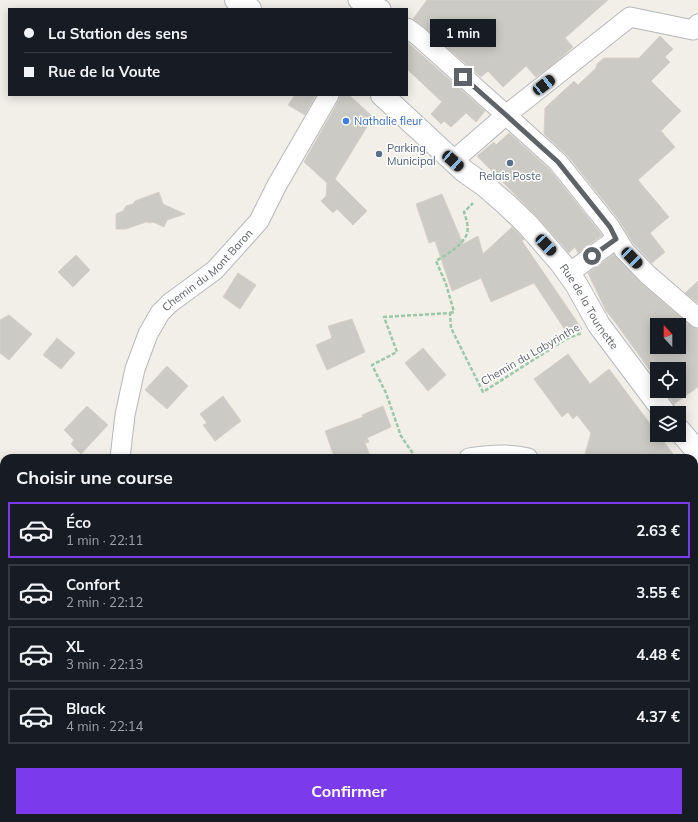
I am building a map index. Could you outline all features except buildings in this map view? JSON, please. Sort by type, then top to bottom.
[{"type":"main road","points":[[236,0],[248,8]]},
{"type":"main road","name":"Rue de la Tournette","points":[[383,96],[464,171],[484,185],[528,225],[554,254],[569,273],[599,325],[660,406]]},
{"type":"main road","points":[[686,438],[698,452]]},
{"type":"main road","points":[[680,442],[685,454]]},
{"type":"street","points":[[358,0],[378,8]]},
{"type":"street","points":[[453,161],[506,115],[630,17],[693,30],[698,24]]},
{"type":"street","points":[[408,29],[418,36],[558,162],[610,227],[624,250],[648,275],[698,318]]},
{"type":"street","name":"Chemin du Mont Baron","points":[[120,454],[125,415],[135,369],[148,334],[160,313],[170,303],[216,270],[259,221],[277,185],[328,96]]},
{"type":"street","points":[[569,273],[616,239]]},
{"type":"path","name":"Chemin du Labyrinthe","points":[[468,208],[464,212],[468,223],[467,233],[460,244],[453,251],[436,261],[446,284],[454,312],[450,313],[451,328],[483,392],[566,340],[599,325]]},
{"type":"path","points":[[413,454],[401,436],[386,393],[372,365],[397,352],[384,318],[450,313]]},
{"type":"place","name":"Nathalie fleur","points":[[346,121]]},
{"type":"place","name":"Parking Municipal","points":[[379,154]]},
{"type":"place","name":"Relais Poste","points":[[510,163]]},
{"type":"route","points":[[463,77],[558,162],[610,227],[616,239],[592,256]]}]
